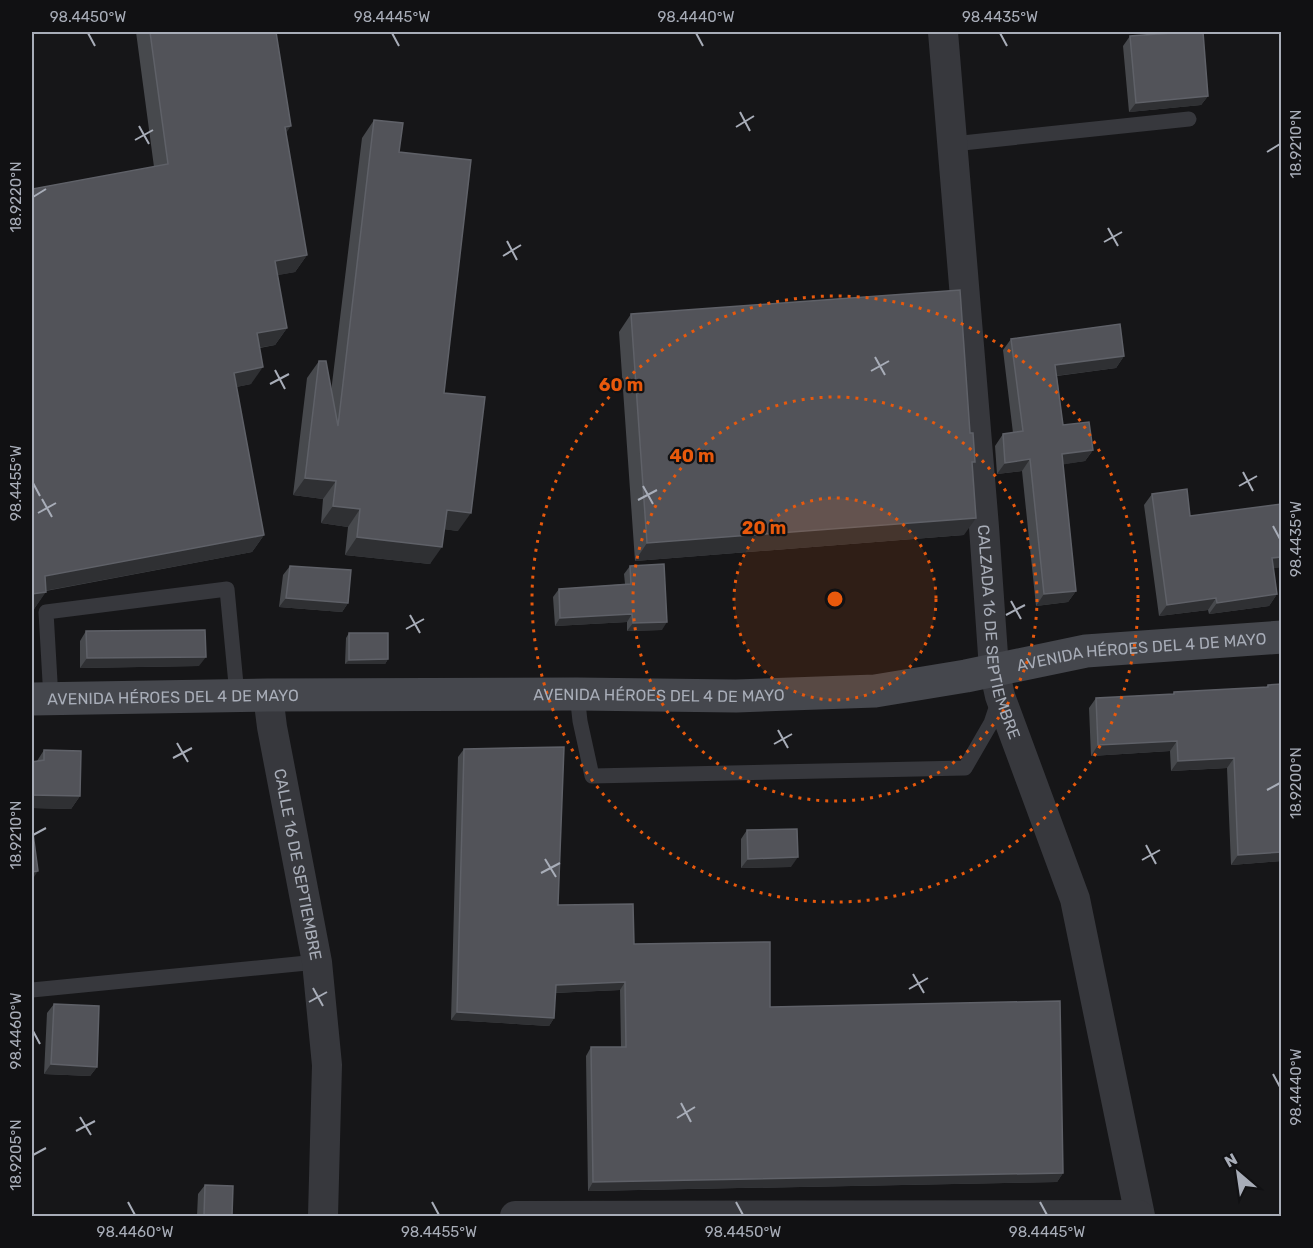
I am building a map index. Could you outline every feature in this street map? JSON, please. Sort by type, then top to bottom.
[{"type":"main road","name":"AVENIDA HÉROES DEL 4 DE MAYO","points":[[41,699],[252,695],[736,696],[875,691],[966,676],[997,683],[1086,651],[1281,637]]},
{"type":"street","name":"CALZADA 16 DE SEPTIEMBRE","points":[[943,32],[997,683],[1075,899],[1140,1216]]},
{"type":"street","name":"CALLE 16 DE SEPTIEMBRE","points":[[252,695],[272,727],[317,962],[327,1065],[323,1216]]},
{"type":"street","points":[[515,1216],[1140,1216]]},
{"type":"lane","points":[[952,144],[1189,119]]},
{"type":"lane","points":[[41,699],[46,612],[227,589],[252,695]]},
{"type":"lane","points":[[577,694],[580,721],[592,776],[964,768],[991,723],[997,683]]},
{"type":"lane","points":[[32,990],[317,962]]},
{"type":"building","points":[[150,32],[276,32],[291,126],[285,127],[307,255],[275,261],[287,328],[257,333],[263,367],[234,373],[264,535],[45,576],[46,592],[32,594],[32,189],[168,164]]},
{"type":"building","points":[[1203,32],[1208,96],[1136,103],[1130,36]]},
{"type":"building","points":[[374,120],[403,123],[399,152],[471,160],[444,393],[485,397],[471,513],[447,510],[442,547],[357,537],[360,509],[333,506],[336,481],[305,478],[319,361],[326,361],[338,426]]},
{"type":"building","points":[[960,290],[970,433],[973,433],[975,462],[972,462],[976,518],[647,543],[631,314]]},
{"type":"building","points":[[1120,324],[1124,356],[1055,365],[1063,425],[1089,422],[1093,450],[1062,454],[1076,591],[1044,594],[1030,459],[1005,463],[1003,434],[1023,431],[1011,339]]},
{"type":"building","points":[[1187,489],[1190,516],[1281,504],[1281,557],[1272,558],[1277,594],[1217,603],[1216,598],[1167,605],[1152,494]]},
{"type":"building","points":[[664,564],[667,622],[633,623],[632,614],[560,618],[559,589],[631,584],[630,566]]},
{"type":"building","points":[[290,566],[351,570],[348,603],[286,598]]},
{"type":"building","points":[[205,630],[206,657],[87,658],[86,631]]},
{"type":"building","points":[[349,633],[388,633],[388,659],[349,660]]},
{"type":"building","points":[[1281,684],[1281,852],[1238,855],[1234,758],[1178,761],[1177,741],[1098,745],[1096,698],[1268,687],[1268,685]]},
{"type":"building","points":[[564,747],[558,905],[633,904],[634,944],[770,942],[770,1007],[1060,1001],[1063,1173],[593,1182],[591,1047],[626,1047],[625,982],[556,985],[554,1018],[457,1012],[464,749]]},
{"type":"building","points":[[44,750],[81,751],[80,796],[32,795],[32,762],[44,760]]},
{"type":"building","points":[[32,826],[38,871],[32,872]]},
{"type":"building","points":[[797,829],[798,857],[748,859],[747,830]]},
{"type":"building","points":[[54,1004],[99,1006],[97,1067],[51,1064]]},
{"type":"building","points":[[205,1185],[233,1186],[232,1216],[204,1216]]}]
